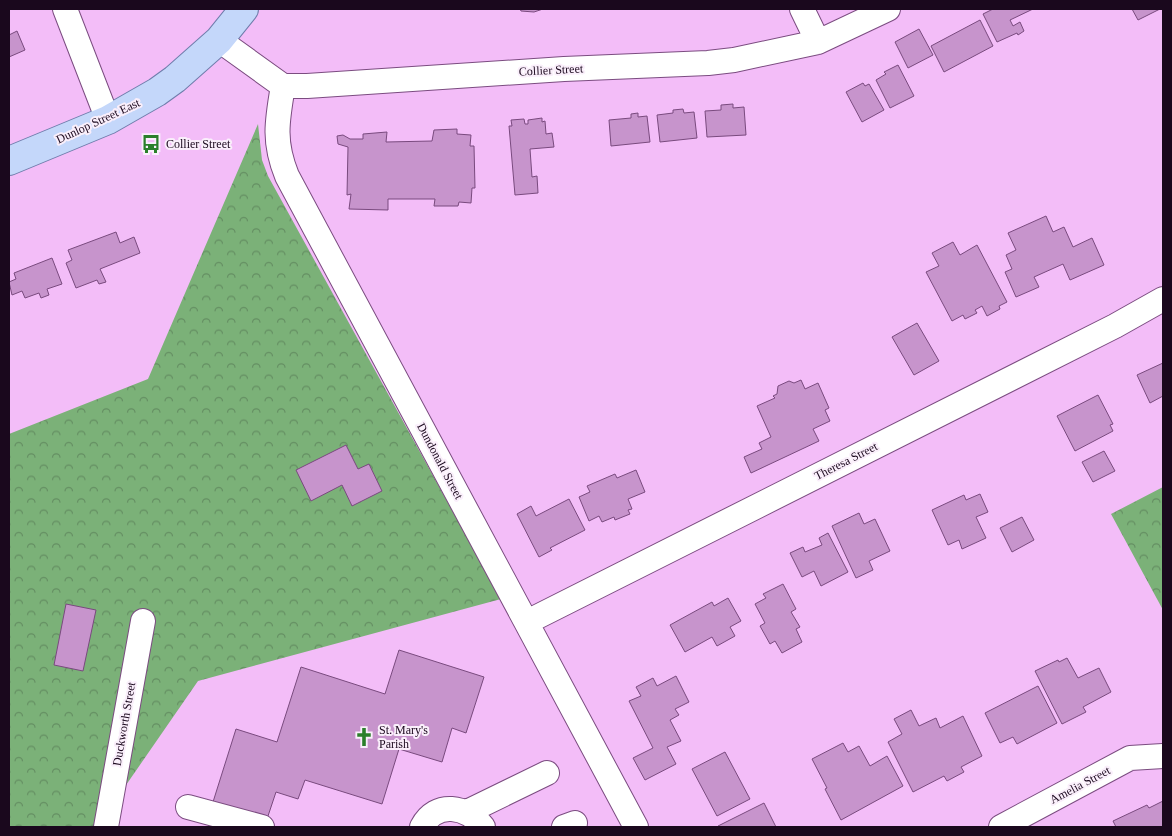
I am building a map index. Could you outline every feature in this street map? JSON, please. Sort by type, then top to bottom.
[{"type":"main road","name":"Dunlop Street East","points":[[9,161],[108,120],[136,105],[175,79],[219,40],[244,9]]},
{"type":"street","points":[[65,9],[108,120]]},
{"type":"street","points":[[802,9],[818,42]]},
{"type":"street","name":"Collier Street","points":[[283,86],[708,63],[818,42],[888,9]]},
{"type":"street","points":[[219,40],[283,86]]},
{"type":"street","name":"Dundonald Street","points":[[283,86],[276,125],[280,158],[288,176],[636,827]]},
{"type":"street","name":"Theresa Street","points":[[528,622],[1115,326],[1163,299]]},
{"type":"street","name":"Duckworth Street","points":[[106,827],[143,621]]},
{"type":"street","name":"Amelia Street","points":[[1001,827],[1130,758],[1163,756]]},
{"type":"street","points":[[422,827],[433,815],[444,810],[455,809],[475,820],[547,773]]},
{"type":"street","points":[[188,807],[262,827]]},
{"type":"green space","points":[[258,124],[262,160],[268,176],[501,599],[198,681],[97,827],[9,827],[9,434],[148,379]]},
{"type":"green space","points":[[1163,487],[1163,610],[1111,514]]},
{"type":"building","points":[[520,9],[543,9],[534,12],[521,11]]},
{"type":"building","points":[[993,9],[1033,9],[1010,20],[1013,26],[1020,22],[1024,31],[997,42],[983,14]]},
{"type":"building","points":[[1132,9],[1160,9],[1138,20]]},
{"type":"building","points":[[980,20],[993,46],[944,72],[931,46]]},
{"type":"building","points":[[919,29],[933,55],[908,68],[895,42]]},
{"type":"building","points":[[17,31],[25,50],[9,57],[9,35]]},
{"type":"building","points":[[898,65],[914,96],[890,108],[876,80],[886,74],[884,72]]},
{"type":"building","points":[[863,83],[865,86],[869,84],[884,110],[862,122],[846,92]]},
{"type":"building","points":[[733,104],[733,108],[744,107],[746,135],[707,137],[705,111],[721,110],[721,105]]},
{"type":"building","points":[[683,109],[684,113],[694,112],[697,138],[660,142],[657,115],[673,113],[673,110]]},
{"type":"building","points":[[638,113],[638,117],[647,116],[650,142],[611,146],[609,120],[631,118],[631,114]]},
{"type":"building","points":[[542,118],[542,122],[545,121],[546,134],[552,133],[554,147],[530,149],[532,177],[537,176],[538,193],[515,195],[509,126],[512,126],[511,120],[524,119],[525,124],[528,124],[528,120]]},
{"type":"building","points":[[457,129],[457,134],[471,135],[470,146],[474,146],[475,188],[472,188],[471,203],[459,202],[458,206],[434,206],[435,199],[388,199],[388,210],[349,209],[351,194],[347,195],[348,147],[338,144],[337,136],[343,135],[350,139],[363,139],[363,134],[387,132],[386,142],[432,141],[434,130]]},
{"type":"building","points":[[1046,216],[1053,232],[1064,227],[1073,247],[1092,238],[1104,265],[1070,280],[1063,264],[1034,277],[1039,287],[1016,297],[1005,272],[1012,269],[1006,255],[1016,250],[1008,233]]},
{"type":"building","points":[[116,232],[120,243],[134,237],[140,253],[100,269],[106,282],[99,284],[97,280],[76,288],[66,263],[72,260],[68,250]]},
{"type":"building","points":[[953,242],[960,255],[977,245],[1007,302],[999,306],[1000,309],[987,316],[982,306],[975,310],[977,313],[965,319],[963,315],[952,321],[926,272],[939,266],[932,253]]},
{"type":"building","points":[[52,258],[62,284],[47,289],[49,295],[41,298],[39,293],[25,298],[22,291],[12,295],[9,282],[16,279],[14,273]]},
{"type":"building","points":[[917,323],[939,361],[914,375],[892,337]]},
{"type":"building","points":[[1163,363],[1163,396],[1150,403],[1137,375]]},
{"type":"building","points":[[801,380],[805,389],[818,383],[829,408],[825,410],[830,421],[813,429],[819,441],[751,473],[744,457],[762,449],[759,443],[771,437],[757,406],[775,398],[773,396],[777,394],[778,386],[789,381],[794,383]]},
{"type":"building","points":[[1098,395],[1113,424],[1110,425],[1113,431],[1075,451],[1057,416]]},
{"type":"building","points":[[346,445],[358,469],[369,464],[382,491],[352,506],[342,485],[311,501],[296,470]]},
{"type":"building","points":[[1104,451],[1115,471],[1093,482],[1082,462]]},
{"type":"building","points":[[636,470],[645,492],[628,499],[632,509],[628,510],[630,514],[615,520],[614,517],[602,522],[599,516],[589,521],[579,497],[590,492],[587,486],[615,474],[617,478]]},
{"type":"building","points":[[980,494],[988,512],[976,517],[986,538],[962,549],[959,540],[948,545],[932,510],[964,495],[966,500]]},
{"type":"building","points":[[569,499],[585,530],[550,548],[552,550],[539,557],[517,514],[531,506],[536,516]]},
{"type":"building","points":[[859,513],[864,524],[875,519],[890,551],[869,561],[873,570],[856,578],[832,526]]},
{"type":"building","points":[[1022,517],[1034,540],[1012,552],[1000,528]]},
{"type":"building","points":[[828,533],[848,572],[821,586],[814,571],[802,577],[790,553],[803,547],[805,552],[822,545],[819,538]]},
{"type":"building","points":[[783,584],[796,609],[791,612],[800,627],[796,629],[802,642],[782,653],[775,641],[770,644],[760,626],[765,623],[755,604],[766,598],[763,594]]},
{"type":"building","points":[[728,598],[741,621],[730,627],[735,636],[717,646],[712,637],[685,652],[670,625],[712,602],[714,606]]},
{"type":"building","points":[[66,604],[96,610],[83,671],[54,665]]},
{"type":"building","name":"St. Mary's Parish","points":[[399,650],[484,677],[466,733],[452,728],[442,762],[399,749],[382,804],[305,780],[298,799],[276,792],[267,819],[213,802],[236,729],[277,742],[301,667],[385,694]]},
{"type":"building","points":[[1067,658],[1078,678],[1099,668],[1111,692],[1083,707],[1086,712],[1062,724],[1035,671],[1058,660],[1059,662]]},
{"type":"building","points":[[676,676],[689,702],[675,709],[679,715],[670,720],[681,741],[667,747],[676,764],[645,780],[633,758],[653,748],[629,701],[641,696],[636,687],[653,678],[657,686]]},
{"type":"building","points":[[1038,686],[1057,723],[1017,744],[1013,737],[1000,743],[985,713]]},
{"type":"building","points":[[911,710],[919,726],[936,718],[940,728],[963,716],[982,756],[961,767],[964,772],[947,781],[944,776],[913,792],[888,742],[902,734],[894,719]]},
{"type":"building","points":[[843,743],[848,752],[859,746],[870,766],[887,756],[903,786],[841,820],[812,759]]},
{"type":"building","points":[[725,752],[750,799],[717,816],[692,769]]},
{"type":"building","points":[[1163,801],[1163,827],[1116,827],[1113,821],[1147,805],[1149,808]]},
{"type":"building","points":[[764,803],[776,827],[718,826]]},
{"type":"place","name":"Collier Street","points":[[151,144]]},
{"type":"place","name":"St. Mary's Parish","points":[[364,737]]}]
